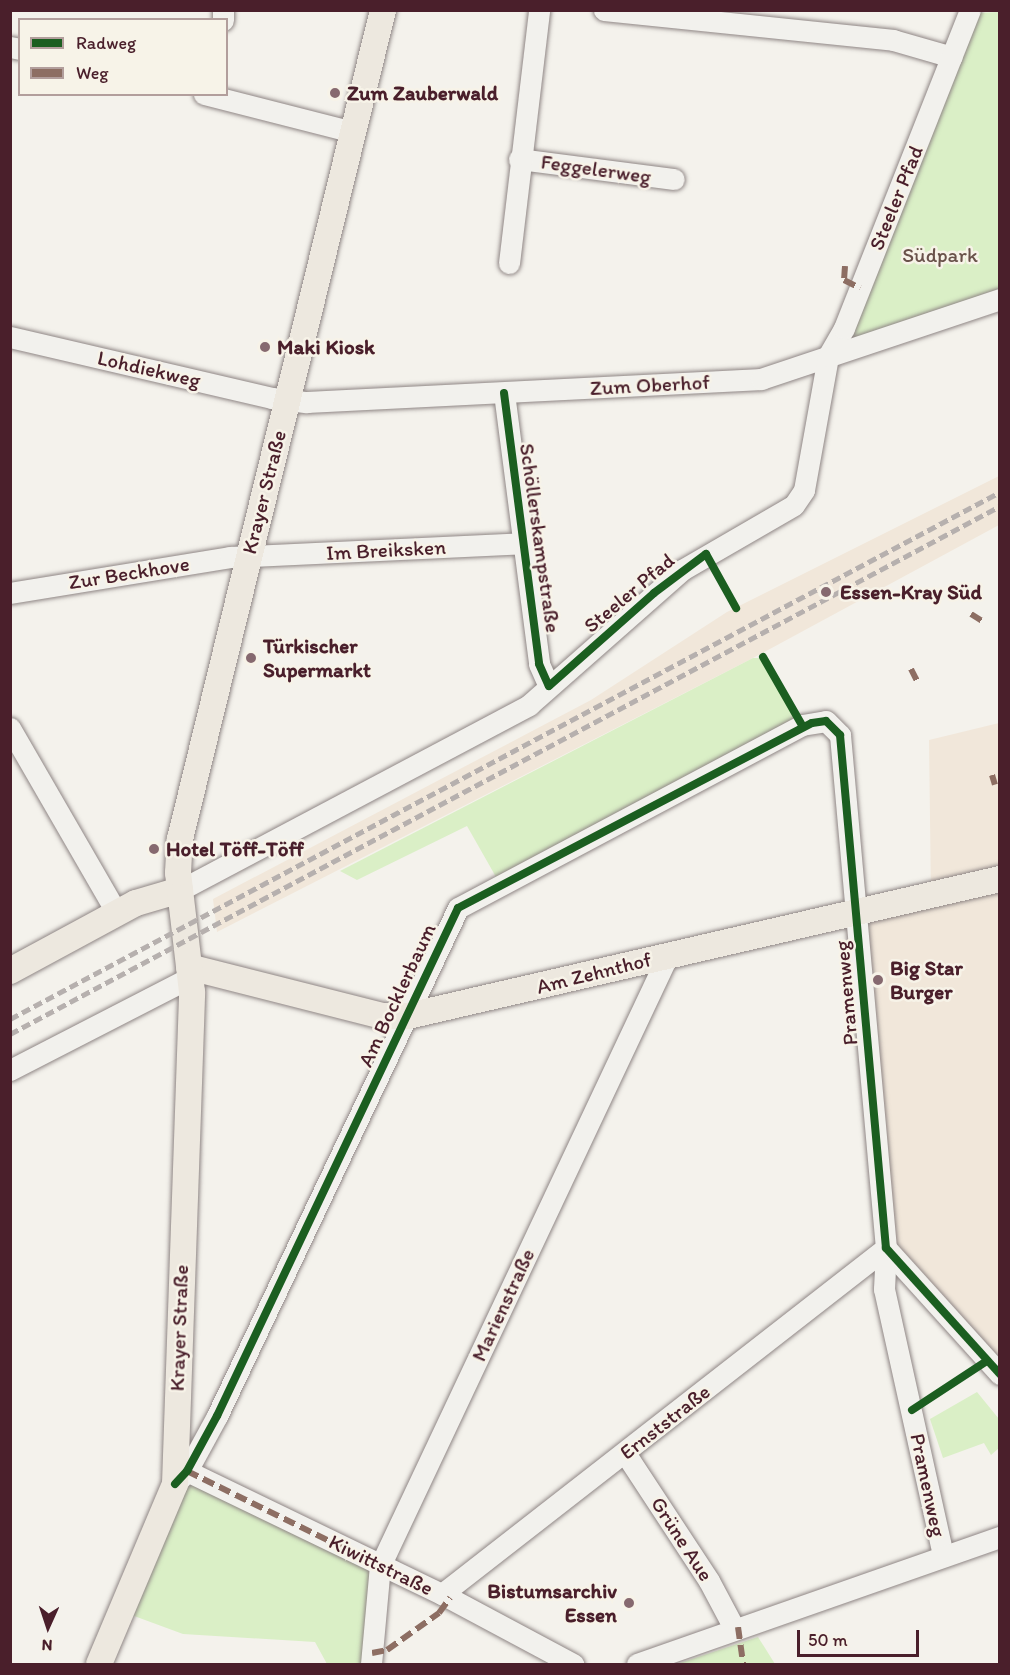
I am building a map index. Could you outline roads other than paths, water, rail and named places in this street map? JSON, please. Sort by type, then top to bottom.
[{"type":"main road","name":"Krayer Straße","points":[[99,1665],[181,1477],[190,972],[180,890],[182,830],[383,10]]},
{"type":"main road","name":"Am Zehnthof","points":[[190,972],[382,1016],[408,1016],[999,879]]},
{"type":"main road","points":[[10,971],[136,903],[180,890]]},
{"type":"street","name":"Feggelerweg","points":[[508,263],[539,10]]},
{"type":"street","points":[[604,10],[893,40],[952,57]]},
{"type":"street","name":"Steeler Pfad","points":[[549,686],[682,570],[794,506],[804,490],[828,356],[844,328],[970,10]]},
{"type":"street","points":[[215,96],[353,132]]},
{"type":"street","name":"Feggelerweg","points":[[519,159],[674,179]]},
{"type":"street","name":"Zum Oberhof","points":[[287,400],[504,393],[760,379],[999,299]]},
{"type":"street","name":"Lohdiekweg","points":[[10,338],[287,400]]},
{"type":"street","name":"Schöllerskampstraße","points":[[504,393],[539,664],[549,686]]},
{"type":"street","name":"Im Breiksken","points":[[249,556],[524,543]]},
{"type":"street","name":"Zur Beckhove","points":[[10,593],[249,556]]},
{"type":"street","points":[[180,890],[529,705],[549,686]]},
{"type":"street","name":"Am Bocklerbaum","points":[[181,1477],[408,1016],[458,908],[802,725],[826,722],[840,735]]},
{"type":"street","points":[[10,728],[117,913]]},
{"type":"street","name":"Pramenweg","points":[[840,735],[858,911],[886,1248],[884,1289],[943,1556]]},
{"type":"street","name":"Marienstraße","points":[[371,1665],[380,1566],[668,955]]},
{"type":"street","points":[[10,1070],[190,972]]},
{"type":"street","points":[[886,1248],[999,1374]]},
{"type":"street","name":"Ernststraße","points":[[442,1594],[886,1248]]},
{"type":"street","name":"Grüne Aue","points":[[625,1453],[709,1581],[734,1628]]},
{"type":"street","name":"Kiwittstraße","points":[[181,1477],[442,1594],[573,1665]]},
{"type":"street","points":[[636,1665],[734,1628],[999,1537]]},
{"type":"railway","points":[[10,1019],[1000,492]]},
{"type":"railway","points":[[10,1034],[1000,506]]},
{"type":"place","name":"Zum Zauberwald","points":[[335,93]]},
{"type":"place","name":"Maki Kiosk","points":[[265,347]]},
{"type":"place","name":"Essen-Kray Süd","points":[[826,592]]},
{"type":"place","name":"Türkischer Supermarkt","points":[[251,658]]},
{"type":"place","name":"Hotel Töff-Töff","points":[[154,849]]},
{"type":"place","name":"Big Star Burger","points":[[878,980]]},
{"type":"place","name":"Bistumsarchiv Essen","points":[[629,1603]]},
{"type":"park label","name":"Südpark","points":[[940,255]]}]
